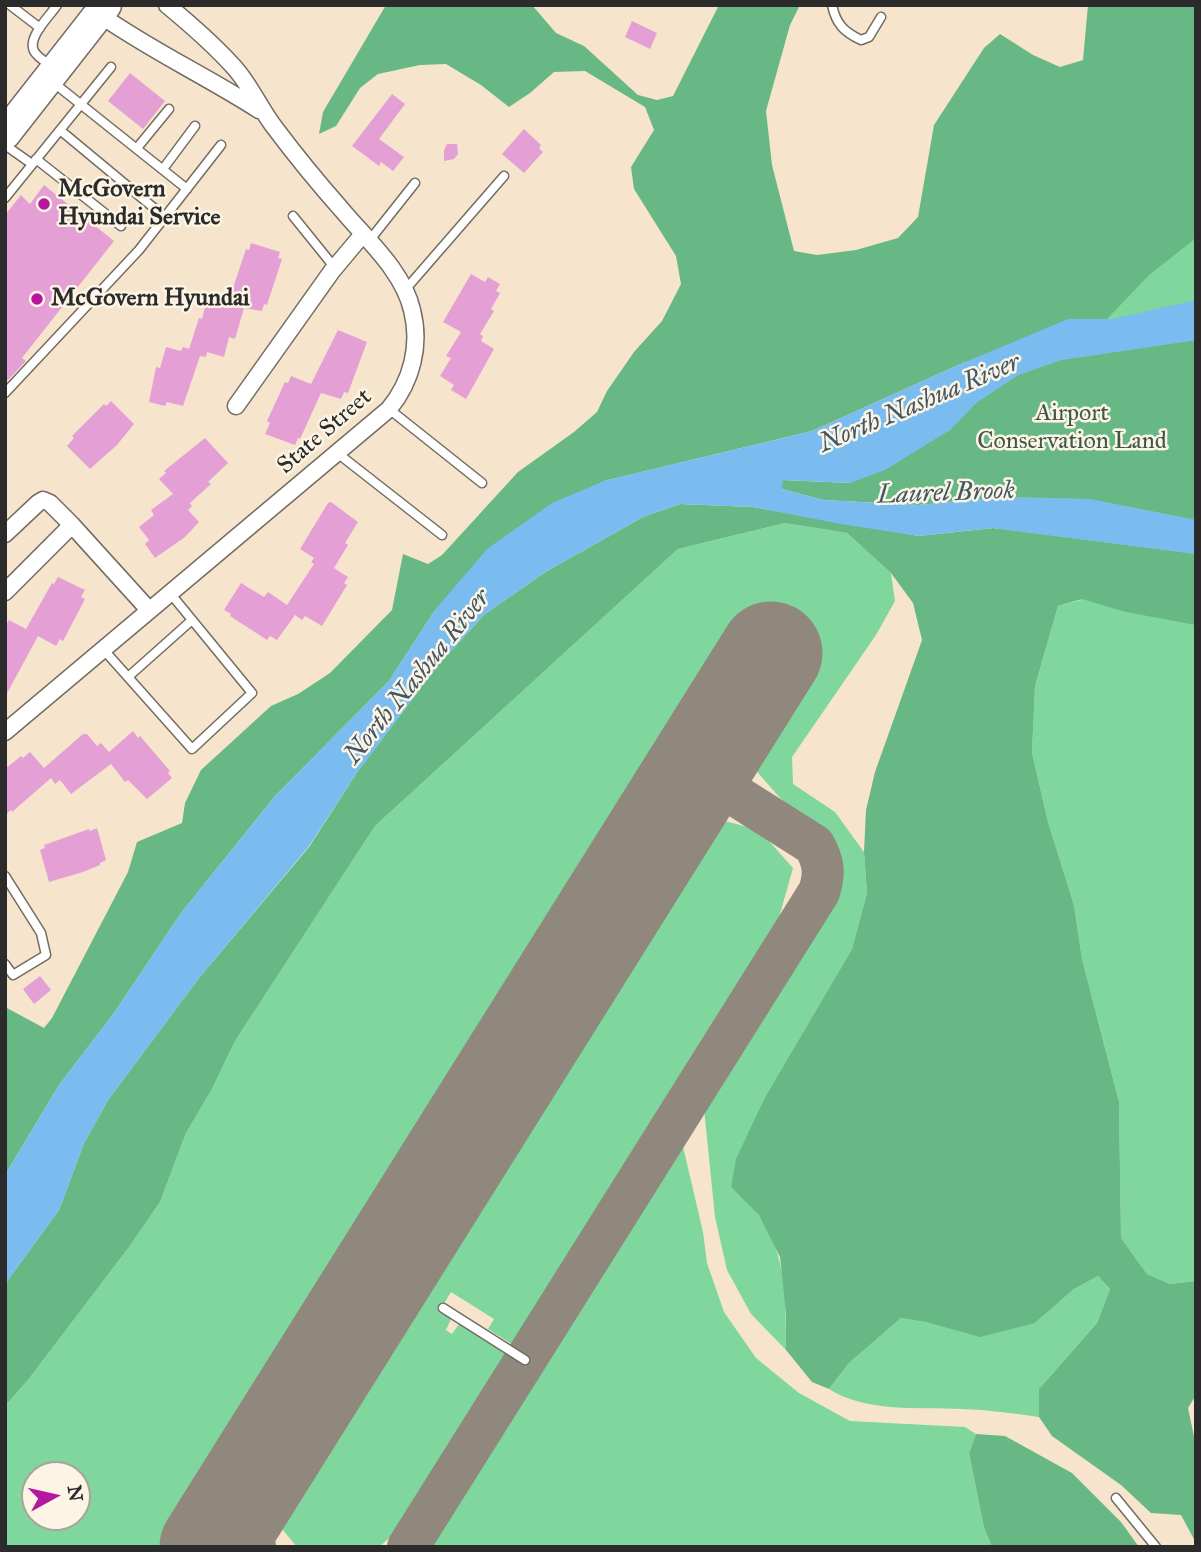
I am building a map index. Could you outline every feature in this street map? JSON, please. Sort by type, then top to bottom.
[{"type":"highway","points":[[5,134],[103,10]]},
{"type":"street","name":"State Street","points":[[5,732],[389,409],[402,394],[411,373],[415,349],[412,309],[405,290],[390,265],[298,158],[236,69],[210,42],[167,5]]},
{"type":"street","points":[[103,10],[136,40],[225,88],[265,114]]},
{"type":"street","points":[[236,407],[335,268],[366,238]]},
{"type":"street","points":[[5,534],[37,503],[43,500],[50,502],[149,610]]},
{"type":"street","points":[[5,592],[72,525]]},
{"type":"lane","points":[[10,5],[40,28]]},
{"type":"lane","points":[[57,5],[35,35],[32,46],[34,53],[81,104],[187,188]]},
{"type":"lane","points":[[832,5],[842,28],[861,40],[869,37],[881,17]]},
{"type":"lane","points":[[5,198],[111,66]]},
{"type":"lane","points":[[137,148],[169,109]]},
{"type":"lane","points":[[163,169],[195,126]]},
{"type":"lane","points":[[60,130],[166,218]]},
{"type":"lane","points":[[5,145],[34,162],[121,226]]},
{"type":"lane","points":[[5,393],[139,250],[221,145]]},
{"type":"lane","points":[[405,290],[504,176]]},
{"type":"lane","points":[[366,238],[415,183]]},
{"type":"lane","points":[[293,216],[335,268]]},
{"type":"lane","points":[[389,409],[482,483]]},
{"type":"lane","points":[[336,452],[442,535]]},
{"type":"lane","points":[[103,649],[192,749],[252,693],[170,593]]},
{"type":"lane","points":[[128,677],[192,620]]},
{"type":"lane","points":[[5,877],[41,933],[46,955],[13,975],[5,964]]},
{"type":"lane","points":[[443,1308],[525,1360]]},
{"type":"lane","points":[[1116,1498],[1156,1547]]},
{"type":"green space","points":[[386,5],[532,5],[556,33],[584,46],[638,95],[657,100],[673,96],[719,5],[800,5],[790,25],[766,111],[772,165],[794,251],[817,255],[856,250],[898,238],[918,217],[934,125],[984,48],[1000,34],[1033,55],[1060,67],[1083,60],[1088,5],[1196,5],[1196,238],[1149,275],[1107,319],[1068,320],[956,366],[812,431],[604,481],[435,610],[389,681],[275,796],[181,913],[114,1013],[59,1085],[5,1175],[5,1007],[44,1028],[52,1018],[128,872],[137,842],[182,823],[185,803],[201,770],[271,706],[298,694],[330,673],[392,610],[403,554],[428,564],[442,555],[518,472],[597,412],[607,391],[634,352],[662,321],[681,284],[676,256],[634,189],[631,167],[654,130],[645,107],[585,71],[554,72],[509,107],[481,85],[446,64],[420,65],[378,74],[360,88],[336,126],[319,134],[323,112]]},
{"type":"green space","name":"Airport Conservation Land","points":[[1105,5],[1196,5],[1196,1281],[1170,1284],[1147,1274],[1121,1238],[1119,1102],[1082,959],[1074,905],[1048,822],[1032,753],[1035,686],[1058,606],[1081,600],[925,466]]},
{"type":"green space","points":[[1196,340],[1196,520],[1089,499],[1003,497],[918,505],[823,500],[782,489],[782,480],[850,483],[950,430],[976,403],[1018,375],[1061,360]]},
{"type":"green space","points":[[680,504],[753,507],[919,536],[993,528],[1196,554],[1196,625],[1126,612],[1082,599],[1058,606],[1035,686],[1032,753],[1048,822],[1074,905],[1082,959],[1119,1102],[1121,1238],[1147,1274],[1170,1284],[1196,1281],[1196,1395],[1188,1408],[1196,1446],[1196,1543],[1181,1515],[1151,1513],[1121,1485],[1052,1436],[1039,1417],[1039,1389],[1097,1323],[1110,1289],[1098,1276],[1074,1289],[1035,1323],[980,1337],[901,1318],[849,1363],[829,1389],[812,1382],[786,1350],[786,1314],[780,1257],[759,1215],[731,1187],[736,1159],[765,1097],[852,949],[867,893],[864,852],[866,810],[875,772],[922,640],[913,603],[891,573],[847,533],[785,523],[678,549],[375,826],[235,1041],[212,1089],[186,1133],[160,1202],[28,1380],[5,1406],[5,1284],[59,1210],[84,1143],[108,1100],[199,978],[309,847],[358,771],[439,664],[485,614],[547,571],[643,517]]},
{"type":"green space","points":[[785,523],[847,533],[891,573],[895,601],[876,635],[792,757],[793,784],[835,812],[864,852],[867,893],[852,949],[765,1097],[737,1159],[731,1187],[758,1214],[775,1245],[783,1279],[786,1350],[751,1314],[727,1270],[715,1217],[703,1099],[832,896],[838,873],[825,839],[780,798],[746,759],[802,667],[742,633],[169,1547],[5,1547],[5,1406],[28,1380],[160,1202],[186,1133],[212,1089],[235,1041],[375,826],[678,549]]},
{"type":"green space","points":[[710,817],[759,830],[793,868],[778,921],[715,1033],[518,1348],[488,1329],[494,1319],[451,1292],[440,1310],[451,1319],[446,1330],[452,1334],[459,1324],[512,1357],[473,1421],[396,1532],[379,1547],[297,1547],[272,1517]]},
{"type":"green space","points":[[681,1138],[703,1232],[707,1263],[724,1312],[756,1358],[799,1393],[850,1421],[965,1427],[976,1434],[969,1453],[984,1528],[992,1547],[424,1547]]},
{"type":"green space","points":[[1098,1276],[1110,1289],[1097,1323],[1039,1389],[1039,1417],[981,1410],[876,1405],[844,1397],[829,1389],[849,1363],[901,1318],[930,1323],[1035,1323],[1074,1289]]},
{"type":"green space","points":[[976,1434],[1005,1436],[1072,1473],[1121,1522],[1139,1547],[992,1547],[984,1528],[969,1453]]},
{"type":"water","name":"North Nashua River","points":[[1196,300],[1196,340],[1061,360],[1018,375],[976,403],[950,430],[885,470],[850,483],[783,480],[782,489],[823,500],[918,505],[1003,497],[1089,499],[1196,520],[1196,554],[993,528],[919,536],[753,507],[680,504],[643,517],[547,571],[485,614],[439,664],[358,771],[309,846],[199,978],[108,1100],[84,1143],[59,1210],[5,1284],[5,1175],[59,1085],[114,1013],[181,913],[275,796],[389,681],[435,610],[487,549],[552,503],[604,481],[812,431],[1068,319],[1113,319]]},
{"type":"building","points":[[632,21],[657,33],[650,49],[625,37]]},
{"type":"building","points":[[130,73],[165,101],[143,129],[108,101]]},
{"type":"building","points":[[392,94],[405,104],[379,139],[404,157],[393,171],[381,162],[379,166],[352,146]]},
{"type":"building","points":[[524,129],[541,145],[539,148],[543,152],[524,173],[502,154]]},
{"type":"building","points":[[447,144],[457,144],[458,154],[454,159],[444,161],[444,150]]},
{"type":"building","name":"McGovern Hyundai","points":[[44,185],[114,241],[22,358],[26,361],[5,383],[5,215],[21,195],[30,204]]},
{"type":"building","points":[[251,243],[280,252],[278,258],[282,259],[267,305],[264,304],[262,311],[244,308],[235,339],[229,337],[224,357],[207,352],[206,357],[200,356],[183,406],[167,402],[165,406],[149,402],[156,367],[160,368],[166,347],[181,351],[183,347],[189,349],[207,299],[224,303],[225,298],[229,300],[246,249],[249,250]]},
{"type":"building","points":[[471,274],[485,282],[488,277],[500,284],[496,291],[500,293],[491,309],[494,311],[480,334],[483,336],[481,341],[494,349],[466,399],[451,390],[454,385],[440,376],[451,358],[446,356],[461,332],[443,322]]},
{"type":"building","points":[[338,330],[367,342],[348,393],[344,392],[341,399],[321,393],[295,445],[265,434],[270,423],[267,421],[285,382],[288,383],[291,376],[311,384]]},
{"type":"building","points":[[111,401],[134,424],[117,445],[90,469],[67,446],[74,438],[72,436],[104,404],[106,406]]},
{"type":"building","points":[[205,438],[228,463],[208,482],[211,484],[190,503],[192,506],[188,510],[199,522],[185,537],[155,558],[145,544],[149,540],[139,527],[154,515],[151,510],[173,494],[159,479],[166,473],[164,471]]},
{"type":"building","points":[[331,502],[358,522],[334,568],[348,577],[344,583],[347,585],[322,626],[305,616],[302,620],[295,615],[277,640],[270,636],[267,640],[230,616],[231,614],[224,610],[241,583],[264,597],[268,592],[287,605],[314,564],[311,562],[314,558],[300,549]]},
{"type":"building","points":[[58,577],[85,590],[81,597],[85,599],[63,641],[60,639],[56,646],[38,636],[5,697],[5,627],[9,620],[26,629]]},
{"type":"building","points":[[133,731],[170,771],[168,773],[172,778],[147,799],[128,780],[125,782],[111,764],[71,794],[60,780],[55,784],[51,778],[5,815],[5,769],[21,756],[23,758],[30,752],[44,768],[83,734],[87,734],[97,746],[101,743],[109,752]]},
{"type":"building","points":[[97,828],[106,860],[83,872],[49,882],[40,850],[45,848],[44,845]]},
{"type":"building","points":[[40,976],[51,990],[34,1004],[23,989]]},
{"type":"taxiway","points":[[408,1547],[819,892],[822,868],[814,845],[697,771]]},
{"type":"taxiway","points":[[248,1489],[243,1519],[255,1547]]},
{"type":"runway","points":[[211,1547],[771,653]]},
{"type":"place","name":"McGovern Hyundai Service","points":[[44,204]]},
{"type":"place","name":"McGovern Hyundai","points":[[37,299]]},
{"type":"water label","name":"Laurel Brook","points":[[946,494]]}]
